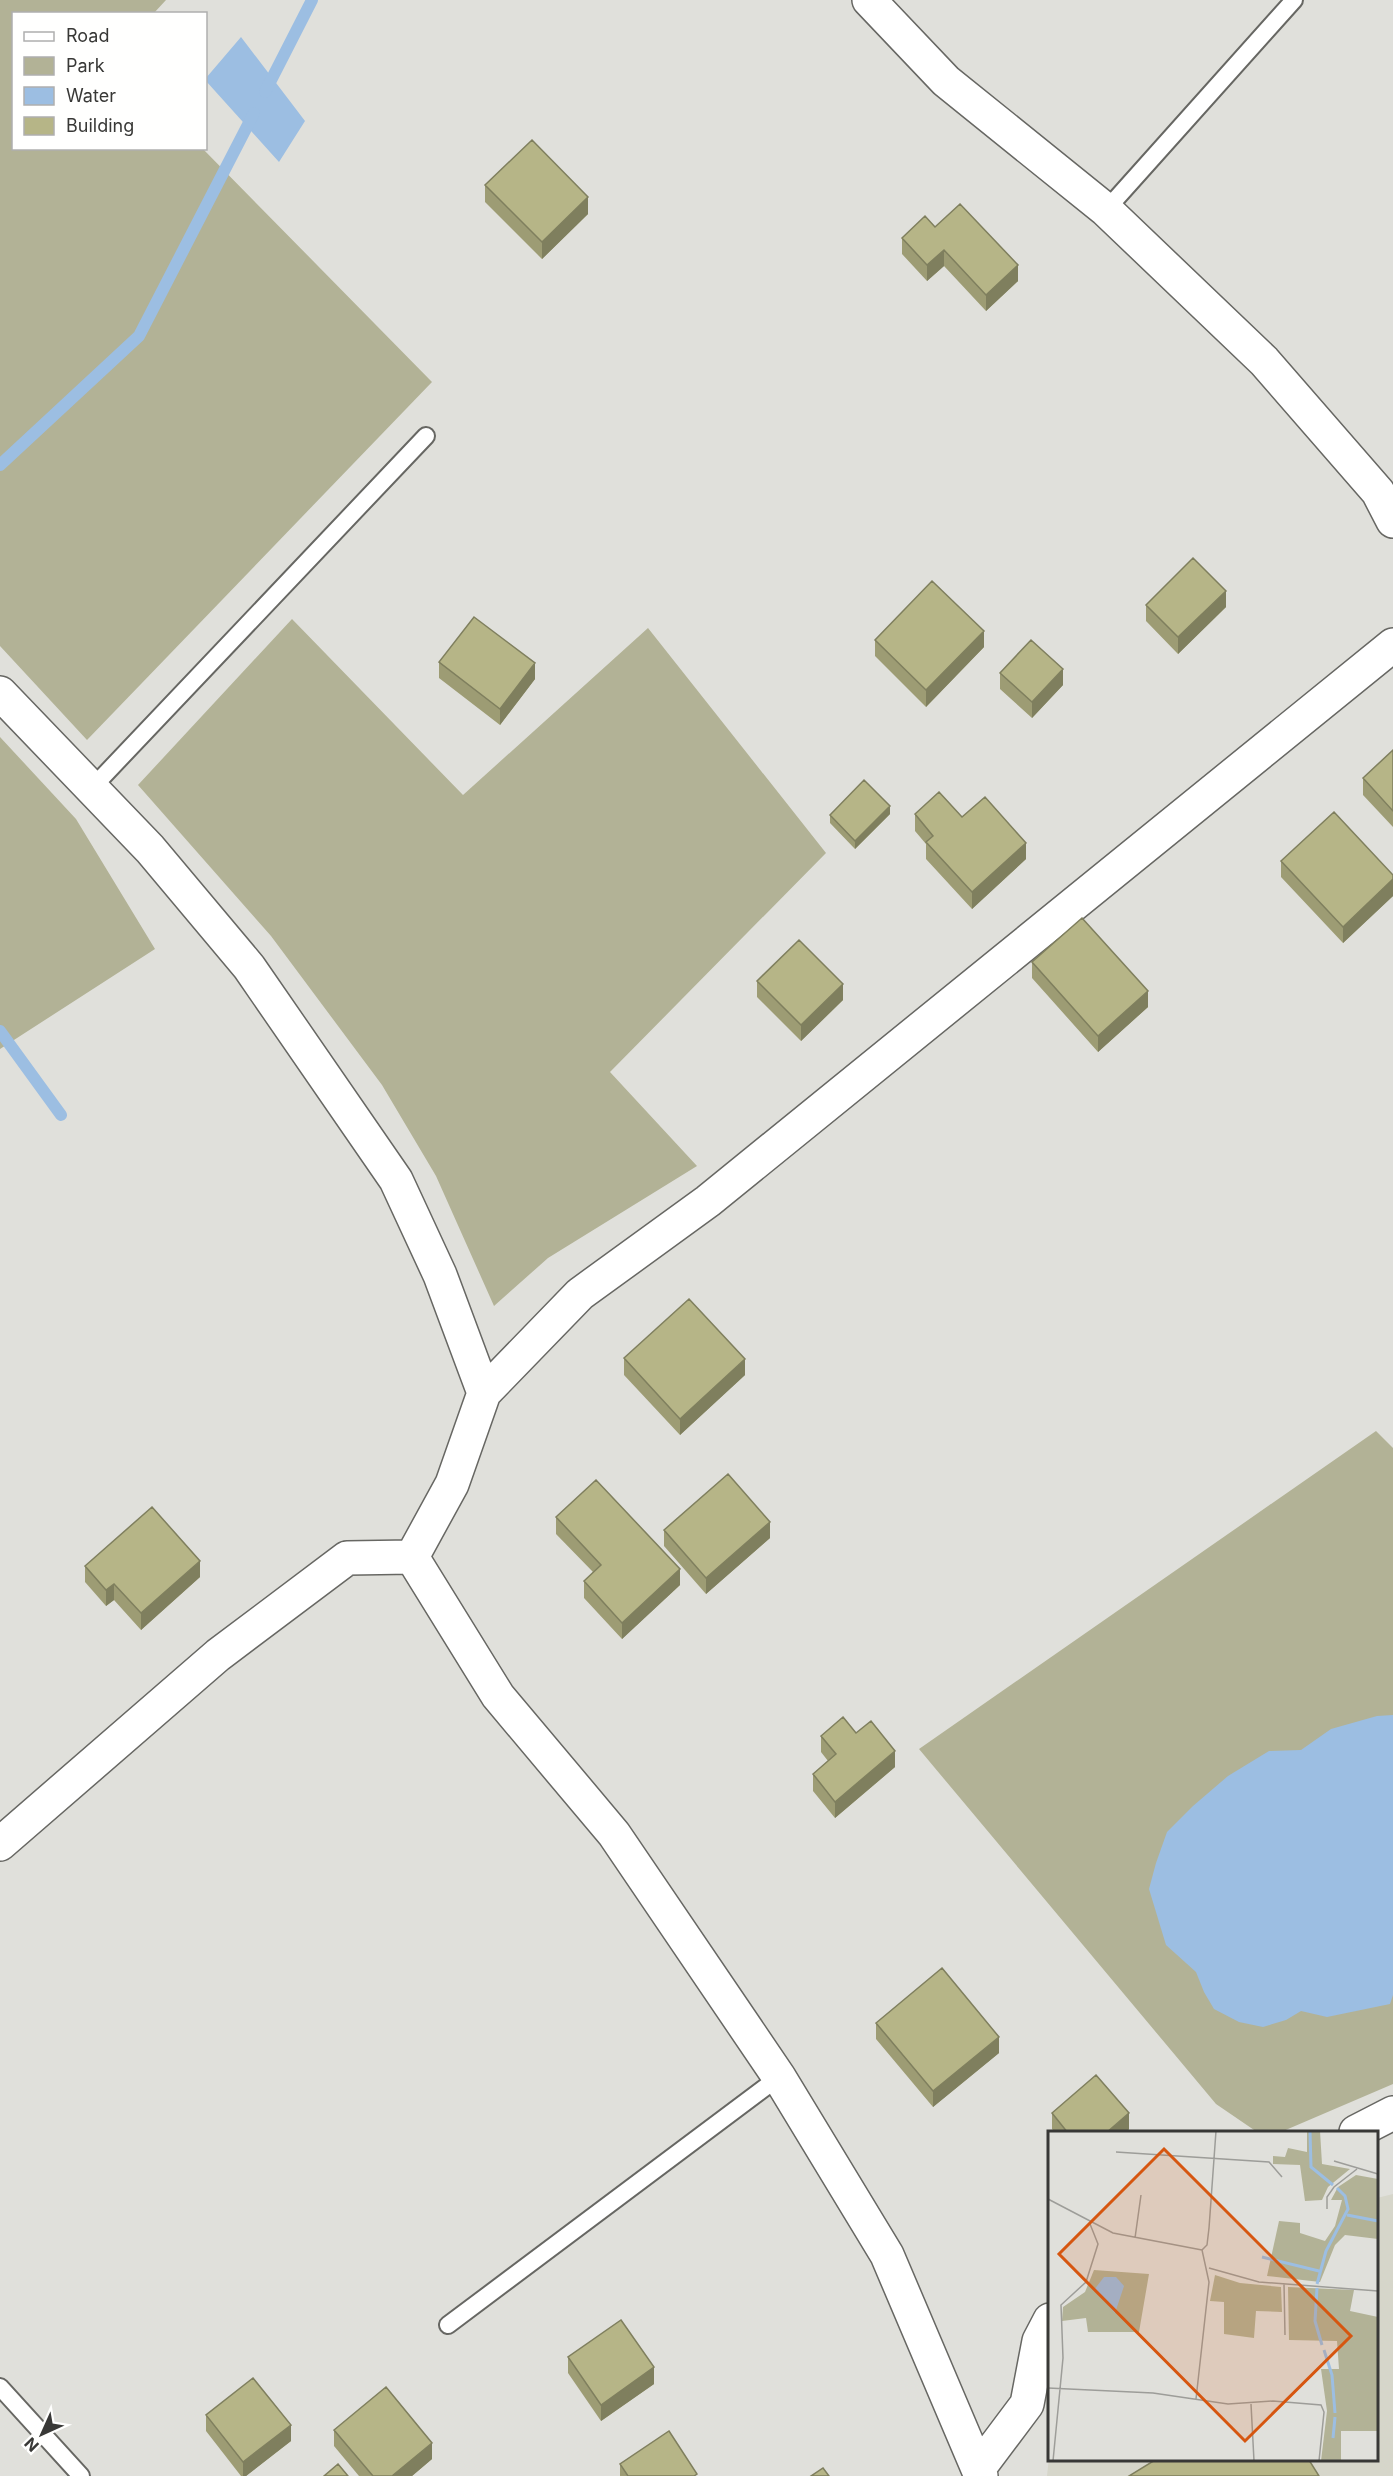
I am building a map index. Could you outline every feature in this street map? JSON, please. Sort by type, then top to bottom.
[{"type":"street","points":[[869,0],[946,81],[1106,210],[1264,361],[1378,492],[1393,521]]},
{"type":"street","points":[[412,1557],[452,1485],[483,1393],[580,1294],[708,1200],[1393,645]]},
{"type":"street","points":[[0,693],[150,849],[249,967],[396,1180],[440,1275],[483,1393]]},
{"type":"street","points":[[0,1844],[218,1655],[347,1557],[412,1557]]},
{"type":"street","points":[[412,1557],[498,1696],[614,1834],[779,2077],[887,2255],[980,2472]]},
{"type":"street","points":[[1360,2131],[1393,2113]]},
{"type":"street","points":[[980,2472],[1028,2404],[1039,2341],[1048,2324]]},
{"type":"lane","points":[[1106,210],[1294,0]]},
{"type":"lane","points":[[92,789],[426,436]]},
{"type":"lane","points":[[448,2325],[779,2077]]},
{"type":"lane","points":[[0,2387],[81,2476]]},
{"type":"shaded area","points":[[1393,2194],[1393,2476],[1047,2476],[1049,2461],[1378,2461],[1378,2198]]},
{"type":"green space","points":[[0,0],[166,0],[155,12],[12,12],[12,150],[204,150],[432,382],[87,740],[0,646]]},
{"type":"green space","points":[[292,619],[463,795],[648,628],[826,853],[610,1072],[697,1166],[548,1258],[494,1306],[436,1176],[382,1085],[271,936],[138,785]]},
{"type":"green space","points":[[0,737],[76,819],[155,949],[0,1049]]},
{"type":"green space","points":[[1376,1431],[1393,1448],[1393,2084],[1283,2131],[1256,2131],[1216,2104],[919,1749]]},
{"type":"water","points":[[241,37],[305,121],[279,162],[207,82],[207,77]]},
{"type":"water","points":[[1393,1715],[1393,1995],[1390,2004],[1327,2017],[1301,2011],[1286,2020],[1263,2027],[1239,2022],[1214,2009],[1196,1972],[1166,1945],[1149,1889],[1167,1832],[1228,1776],[1269,1751],[1301,1750],[1331,1729],[1377,1716]]},
{"type":"building","points":[[532,140],[588,197],[542,242],[485,185]]},
{"type":"building","points":[[960,204],[1018,265],[986,295],[944,250],[927,265],[902,238],[925,216],[935,227]]},
{"type":"building","points":[[1193,558],[1226,591],[1178,637],[1146,605]]},
{"type":"building","points":[[932,581],[984,631],[926,690],[875,640]]},
{"type":"building","points":[[474,617],[535,663],[500,709],[439,662]]},
{"type":"building","points":[[1031,640],[1063,669],[1032,702],[1000,673]]},
{"type":"building","points":[[1393,750],[1393,811],[1363,778]]},
{"type":"building","points":[[864,780],[890,806],[855,841],[830,815]]},
{"type":"building","points":[[939,792],[962,817],[985,797],[1026,843],[972,892],[926,842],[933,836],[915,814]]},
{"type":"building","points":[[1334,812],[1393,875],[1393,879],[1343,927],[1281,861]]},
{"type":"building","points":[[1082,918],[1148,991],[1098,1036],[1032,962]]},
{"type":"building","points":[[799,940],[843,984],[801,1025],[757,981]]},
{"type":"building","points":[[689,1299],[745,1359],[680,1419],[624,1358]]},
{"type":"building","points":[[728,1474],[770,1522],[706,1578],[664,1530]]},
{"type":"building","points":[[596,1480],[680,1569],[622,1623],[584,1581],[601,1565],[556,1517]]},
{"type":"building","points":[[152,1507],[200,1561],[141,1613],[114,1584],[106,1590],[85,1566]]},
{"type":"building","points":[[843,1717],[856,1733],[871,1721],[895,1751],[835,1802],[813,1774],[836,1754],[821,1736]]},
{"type":"building","points":[[942,1968],[999,2037],[933,2091],[876,2023]]},
{"type":"building","points":[[1096,2075],[1129,2113],[1108,2131],[1066,2131],[1052,2113]]},
{"type":"building","points":[[621,2320],[654,2367],[601,2405],[568,2357]]},
{"type":"building","points":[[253,2378],[291,2425],[243,2462],[206,2415]]},
{"type":"building","points":[[386,2387],[432,2443],[392,2476],[373,2476],[334,2430]]},
{"type":"building","points":[[669,2431],[697,2474],[694,2476],[628,2476],[620,2464]]},
{"type":"building","points":[[1153,2461],[1310,2461],[1319,2476],[1129,2476]]},
{"type":"building","points":[[338,2464],[348,2476],[324,2476]]},
{"type":"building","points":[[823,2468],[829,2476],[811,2476]]},
{"type":"waterway","points":[[265,92],[312,0]]},
{"type":"waterway","points":[[0,465],[139,336],[254,113]]},
{"type":"waterway","points":[[0,1031],[61,1115]]}]
